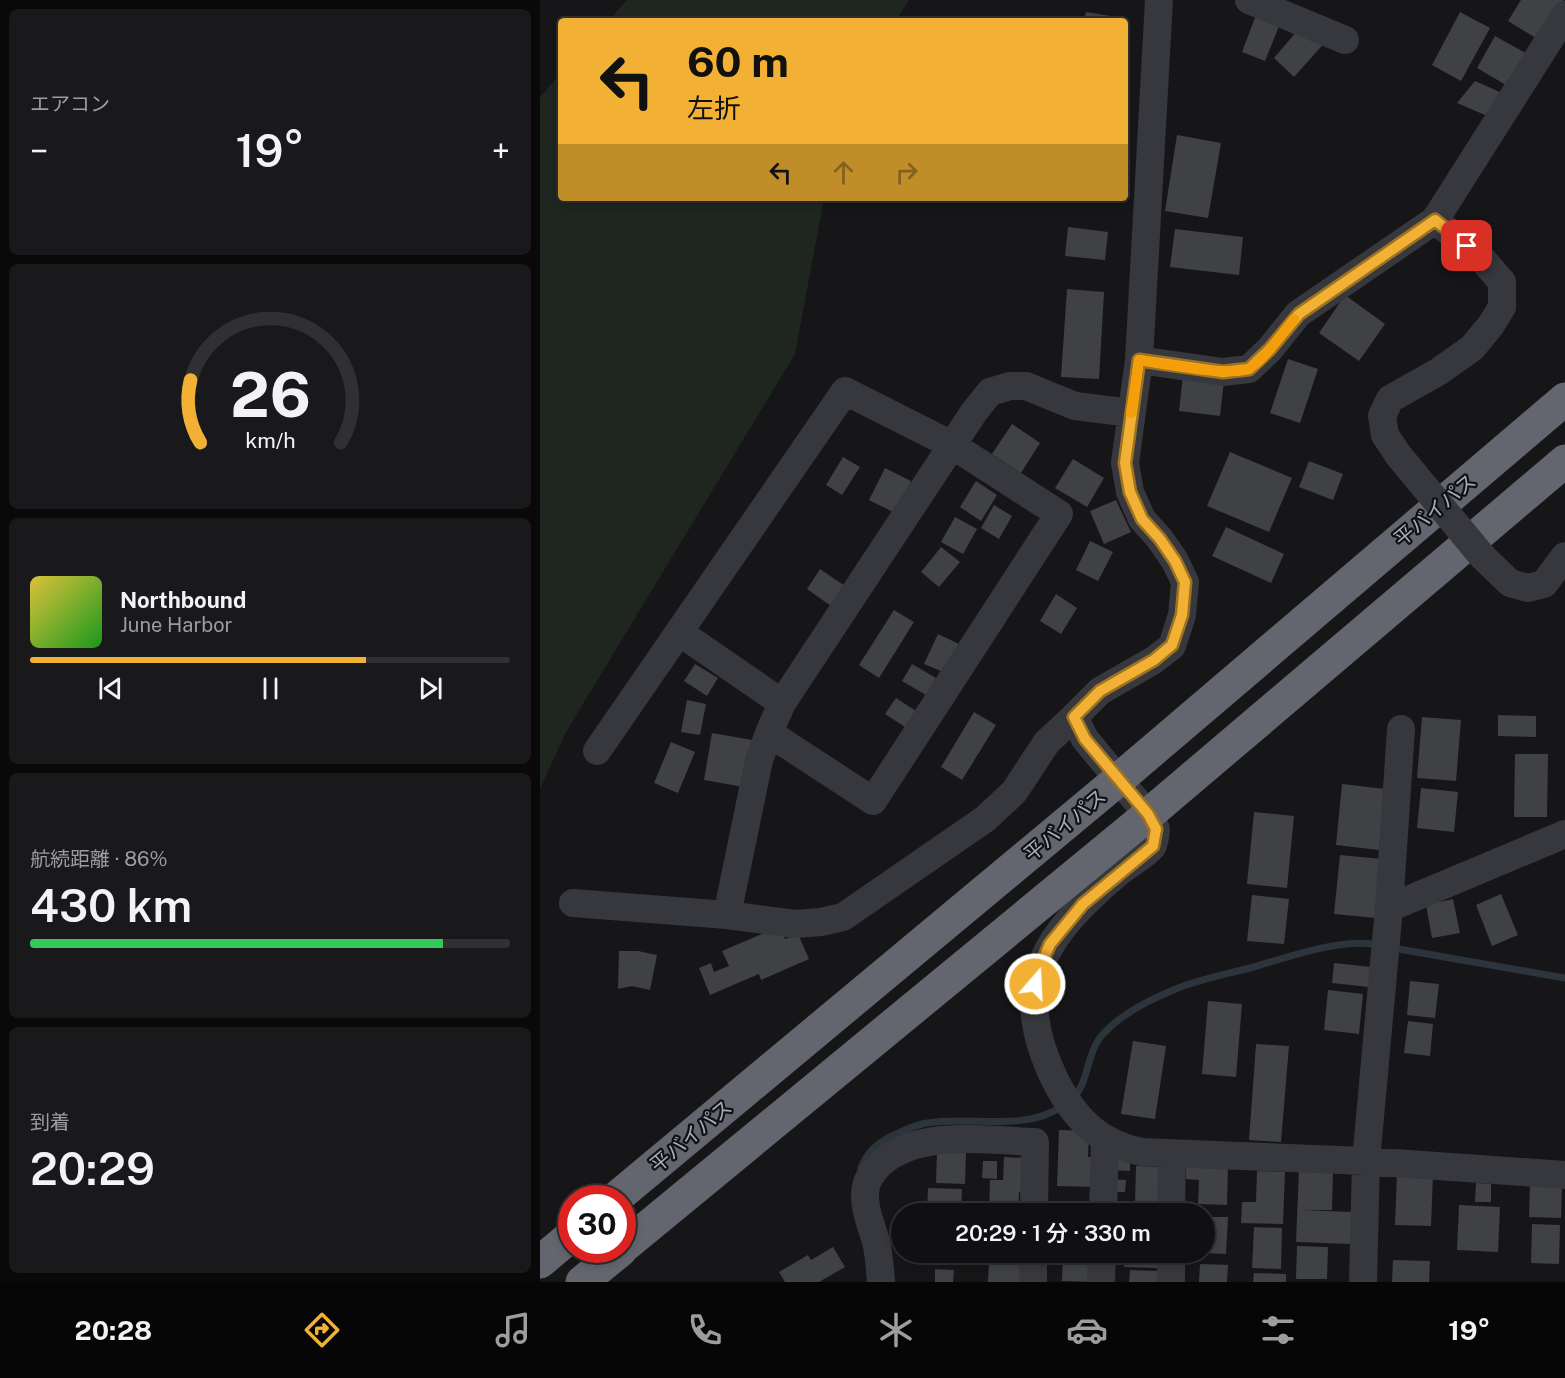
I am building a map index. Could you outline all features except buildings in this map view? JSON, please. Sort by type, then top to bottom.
[{"type":"highway","name":"平バイパス","points":[[632,1185],[1118,780],[1565,399]]},
{"type":"highway","points":[[636,1237],[1148,814],[1565,461]]},
{"type":"highway","points":[[540,1262],[558,1247]]},
{"type":"highway","points":[[582,1282],[605,1263]]},
{"type":"street","points":[[573,903],[727,915],[795,924],[821,922],[843,916],[985,819],[1014,792],[1047,742],[1100,691],[1154,660],[1172,645],[1182,615],[1185,582],[1175,561],[1160,539],[1142,519],[1130,492],[1125,463],[1139,360],[1159,0]]},
{"type":"street","points":[[1249,0],[1345,40]]},
{"type":"street","points":[[1139,360],[1223,372],[1249,369],[1270,349],[1299,314],[1435,220],[1565,15]]},
{"type":"street","points":[[1435,220],[1483,260],[1502,282],[1502,307],[1472,348],[1438,372],[1390,399],[1382,416],[1385,435],[1399,456],[1482,556],[1510,583],[1527,588],[1544,584],[1565,556]]},
{"type":"street","points":[[727,915],[759,760],[782,703],[974,412],[990,392],[1010,386],[1026,386],[1075,406],[1131,413]]},
{"type":"street","points":[[597,751],[845,391],[952,445],[1059,514],[873,801],[768,733]]},
{"type":"street","points":[[679,632],[782,703]]},
{"type":"street","points":[[1074,717],[1085,739],[1148,814],[1156,829],[1153,846],[1083,904],[1050,944],[1035,984],[1034,1011],[1048,1066],[1072,1108],[1105,1140],[1124,1149],[1142,1152],[1366,1161],[1565,1175]]},
{"type":"street","points":[[1363,1282],[1366,1161],[1386,952],[1401,729]]},
{"type":"street","points":[[1389,908],[1565,834]]},
{"type":"street","points":[[882,1282],[865,1189],[874,1170],[888,1156],[912,1146],[948,1140],[1035,1142],[1034,1203]]},
{"type":"street","points":[[1103,1203],[1105,1140]]},
{"type":"street","points":[[1171,1203],[1172,1154]]},
{"type":"street","points":[[1033,1263],[1033,1282]]},
{"type":"street","points":[[1101,1282],[1102,1263]]},
{"type":"street","points":[[1171,1263],[1171,1282]]},
{"type":"shaded area","points":[[627,0],[909,0],[898,18],[611,18]]},
{"type":"shaded area","points":[[558,76],[558,201],[823,201],[795,354],[566,732],[540,789],[540,97]]},
{"type":"waterway","points":[[1074,1097],[1083,1082],[1094,1047],[1099,1039],[1120,1019],[1153,999],[1180,987],[1314,950],[1348,944],[1379,945]]},
{"type":"waterway","points":[[1393,948],[1565,978]]},
{"type":"waterway","points":[[861,1168],[868,1154],[879,1144],[917,1125],[944,1121],[996,1122],[1031,1119],[1063,1106]]},
{"type":"slow traffic","points":[[1131,413],[1139,360],[1223,372],[1249,369],[1270,349],[1294,319]]},
{"type":"route","points":[[1035,984],[1050,944],[1083,904],[1120,871],[1153,846],[1156,829],[1148,814],[1085,739],[1074,717],[1100,691],[1154,660],[1172,645],[1182,615],[1185,582],[1175,561],[1160,539],[1142,519],[1130,492],[1125,463],[1139,360],[1223,372],[1249,369],[1270,349],[1299,314],[1435,220],[1467,246]]}]
